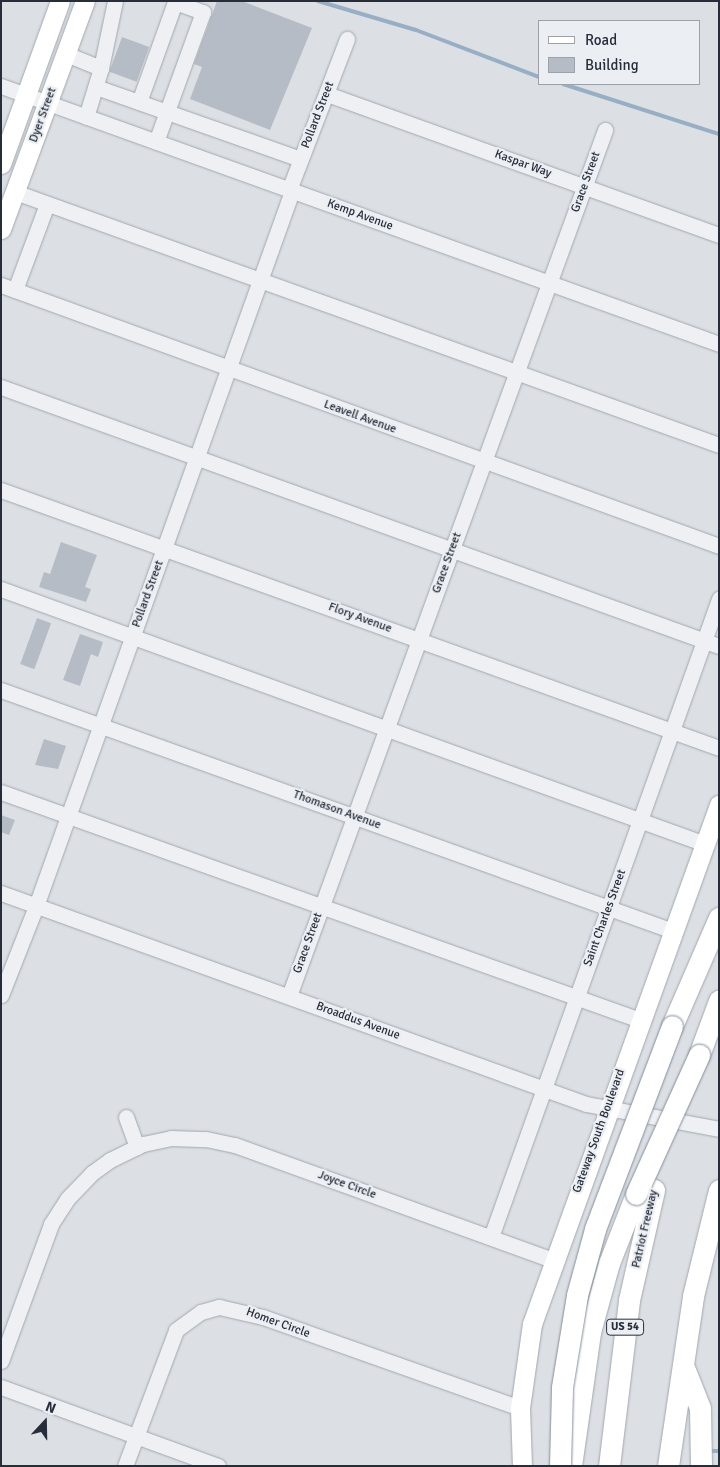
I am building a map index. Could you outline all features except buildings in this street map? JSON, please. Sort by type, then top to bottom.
[{"type":"highway","points":[[560,1466],[562,1387],[577,1294],[595,1229],[672,1026],[719,918]]},
{"type":"highway","points":[[571,1466],[578,1398],[594,1314],[645,1192],[719,1001]]},
{"type":"highway","name":"Patriot Freeway","points":[[609,1466],[629,1300],[645,1192]]},
{"type":"highway","points":[[668,1466],[701,1255],[718,1193]]},
{"type":"highway","points":[[683,1365],[700,1408],[700,1466]]},
{"type":"main road","name":"Dyer Street","points":[[1,229],[86,1]]},
{"type":"main road","name":"Dyer Street","points":[[1,164],[26,95],[55,3]]},
{"type":"main road","name":"Gateway South Boulevard","points":[[522,1466],[520,1408],[532,1324],[607,1110],[719,805]]},
{"type":"street","points":[[86,117],[101,68],[115,1]]},
{"type":"street","points":[[139,102],[175,1],[203,12],[156,142]]},
{"type":"street","name":"Pollard Street","points":[[1,995],[36,906],[260,280],[290,190],[347,39]]},
{"type":"street","points":[[66,54],[101,68]]},
{"type":"street","name":"Kemp Avenue","points":[[1,86],[719,344]]},
{"type":"street","points":[[96,87],[301,160]]},
{"type":"street","name":"Kaspar Way","points":[[327,94],[719,235]]},
{"type":"street","name":"Grace Street","points":[[289,996],[605,130]]},
{"type":"street","points":[[15,192],[719,445]]},
{"type":"street","points":[[8,288],[47,204]]},
{"type":"street","name":"Leavell Avenue","points":[[8,288],[719,546]]},
{"type":"street","points":[[1,387],[719,646]]},
{"type":"street","name":"Flory Avenue","points":[[1,490],[719,748]]},
{"type":"street","points":[[1,589],[705,844]]},
{"type":"street","name":"Saint Charles Street","points":[[491,1237],[719,599]]},
{"type":"street","name":"Thomason Avenue","points":[[1,690],[673,931]]},
{"type":"street","points":[[1,792],[321,909],[640,1020]]},
{"type":"street","name":"Broaddus Avenue","points":[[1,894],[607,1110],[719,1129]]},
{"type":"street","points":[[126,1117],[137,1147]]},
{"type":"street","name":"Joyce Circle","points":[[1,1361],[51,1224],[67,1199],[92,1173],[137,1147],[178,1138],[235,1145],[553,1260]]},
{"type":"street","name":"Homer Circle","points":[[125,1466],[176,1330],[201,1312],[219,1307],[263,1317],[520,1408]]},
{"type":"street","points":[[1,1387],[218,1466]]},
{"type":"waterway","points":[[318,1],[416,30],[538,77]]},
{"type":"waterway","points":[[566,85],[719,134]]},
{"type":"waterway","points":[[707,1451],[719,1451]]}]
